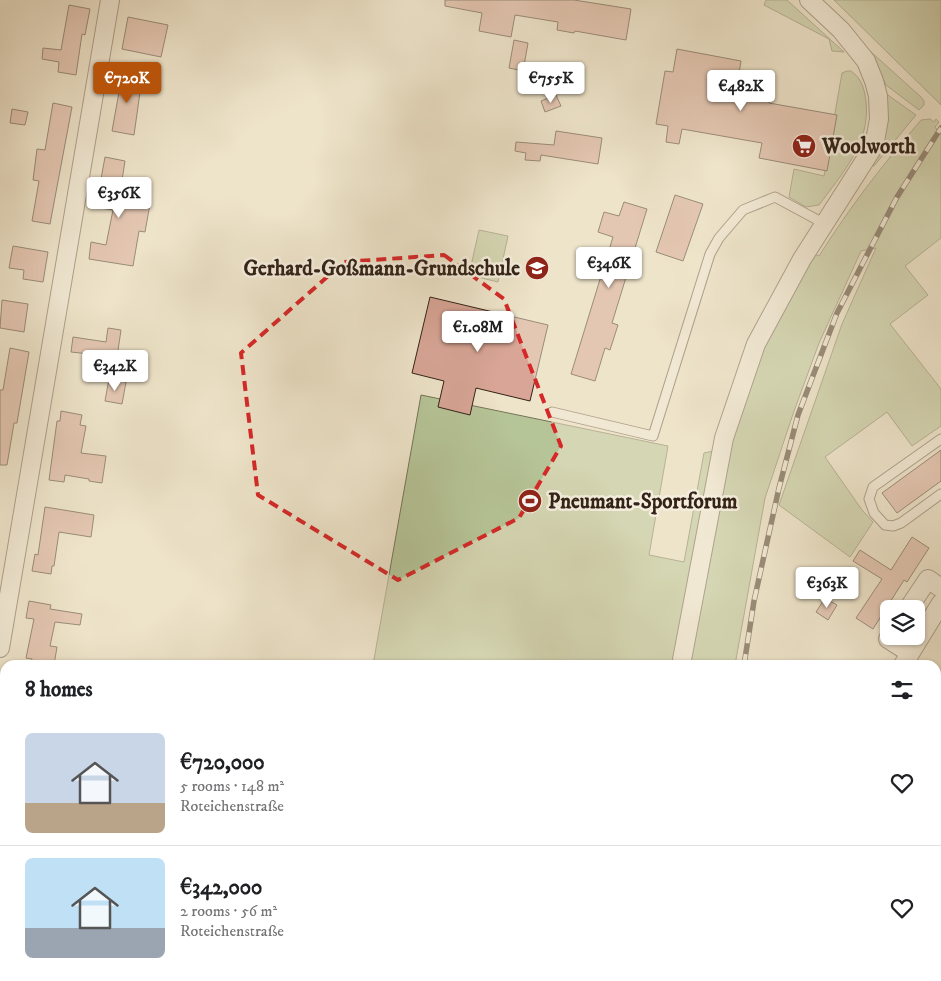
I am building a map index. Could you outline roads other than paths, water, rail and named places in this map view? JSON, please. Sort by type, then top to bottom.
[{"type":"street","points":[[0,648],[110,0]]},
{"type":"street","points":[[682,660],[724,438],[756,344],[802,259],[874,146],[879,119],[878,96],[866,61],[841,30],[809,0]]},
{"type":"street","points":[[914,600],[928,579],[941,588]]},
{"type":"street","points":[[893,645],[906,659],[941,603]]},
{"type":"lane","points":[[552,412],[654,436],[710,254],[725,231],[742,210],[775,197],[824,224]]},
{"type":"lane","points":[[941,439],[873,487],[869,499],[874,513],[884,525],[894,526],[941,494]]},
{"type":"railway","points":[[745,660],[754,601],[779,488],[798,415],[837,313],[897,197],[941,128]]},
{"type":"place","name":"Woolworth","points":[[804,146]]},
{"type":"place","name":"Gerhard-Goßmann-Grundschule","points":[[537,268]]},
{"type":"place","name":"Pneumant-Sportforum","points":[[530,501]]}]
